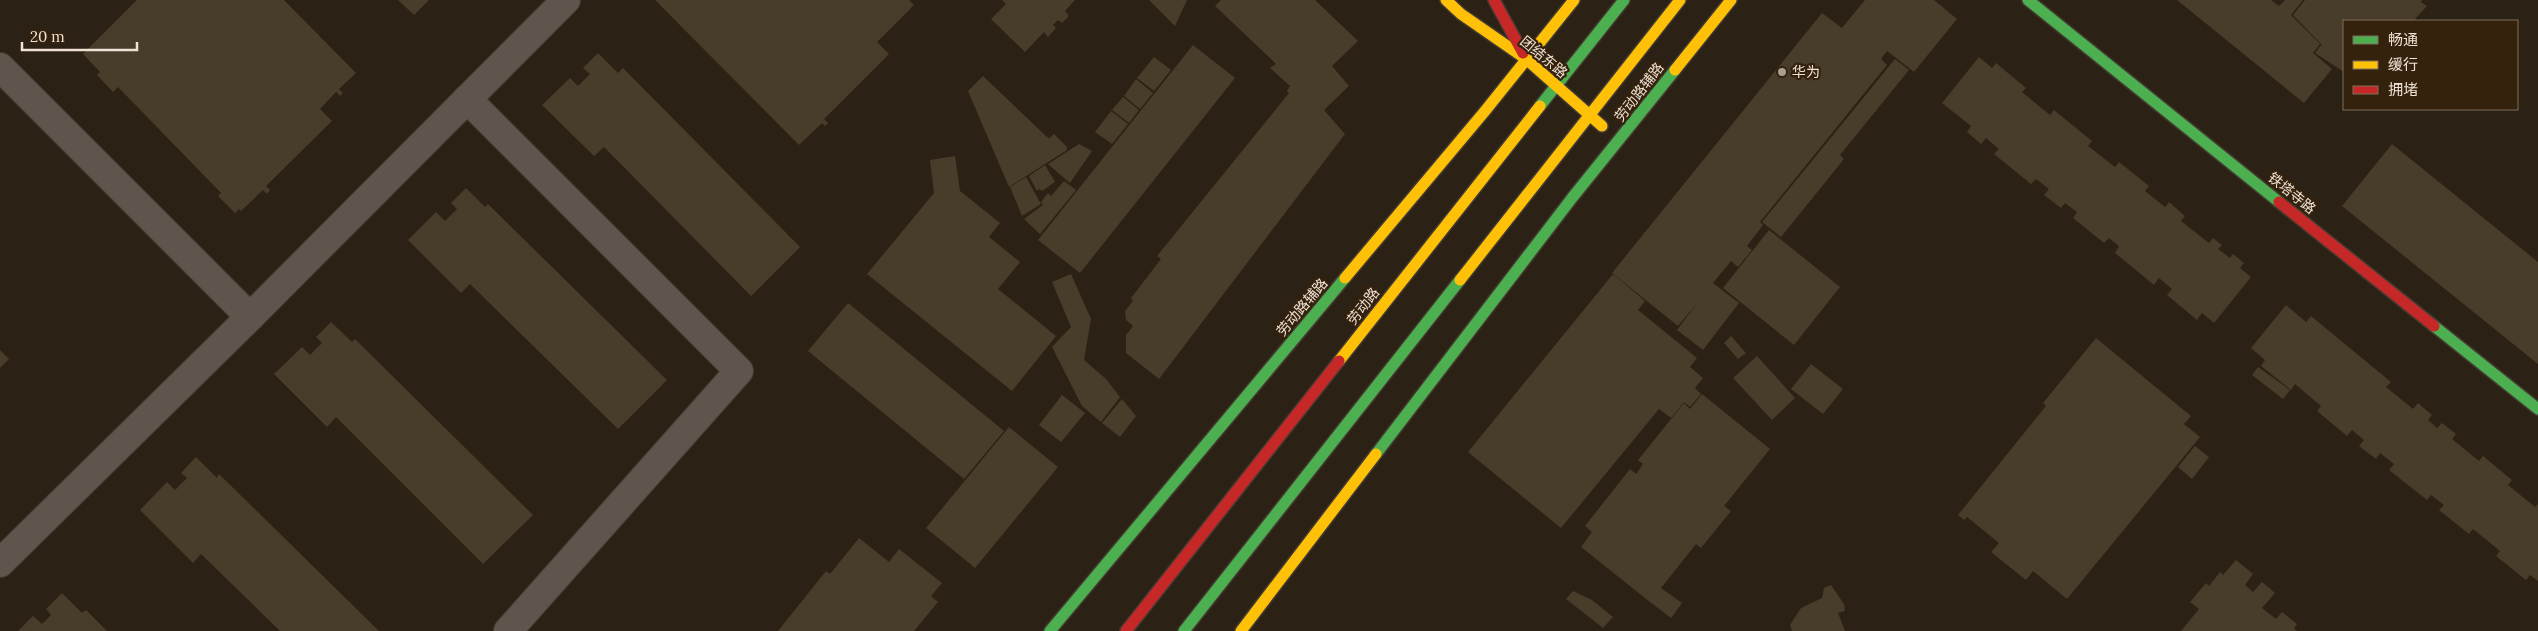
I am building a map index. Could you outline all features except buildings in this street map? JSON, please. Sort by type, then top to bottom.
[{"type":"street","points":[[0,563],[250,317],[566,0]]},
{"type":"street","name":"团结东路","points":[[1446,0],[1460,14],[1526,59],[1619,141]]},
{"type":"street","points":[[1494,0],[1526,59]]},
{"type":"street","name":"劳动路辅路","points":[[1050,631],[1485,111],[1574,0]]},
{"type":"street","name":"劳动路","points":[[1126,631],[1624,0]]},
{"type":"street","points":[[1184,631],[1680,0]]},
{"type":"street","name":"劳动路辅路","points":[[1241,631],[1572,198],[1731,0]]},
{"type":"street","name":"铁塔寺路","points":[[2028,0],[2538,410]]},
{"type":"street","points":[[0,67],[250,317]]},
{"type":"street","points":[[467,99],[739,371],[508,631]]},
{"type":"traffic: fast","points":[[1540,106],[1624,0]]},
{"type":"traffic: fast","points":[[2028,0],[2279,202]]},
{"type":"traffic: fast","points":[[1376,454],[1572,198],[1675,70]]},
{"type":"traffic: fast","points":[[1050,631],[1345,278]]},
{"type":"traffic: fast","points":[[1184,631],[1460,280]]},
{"type":"traffic: fast","points":[[2434,326],[2538,409]]},
{"type":"traffic: slow","points":[[1446,0],[1461,14],[1526,59],[1602,126]]},
{"type":"traffic: slow","points":[[1345,278],[1485,111],[1574,0]]},
{"type":"traffic: slow","points":[[1460,280],[1680,0]]},
{"type":"traffic: slow","points":[[1675,70],[1731,0]]},
{"type":"traffic: slow","points":[[1339,361],[1540,106]]},
{"type":"traffic: slow","points":[[1241,631],[1376,454]]},
{"type":"traffic: jam","points":[[1494,0],[1523,53]]},
{"type":"traffic: jam","points":[[2279,202],[2434,326]]},
{"type":"traffic: jam","points":[[1126,631],[1339,361]]},
{"type":"place","name":"华为","points":[[1782,72]]}]
